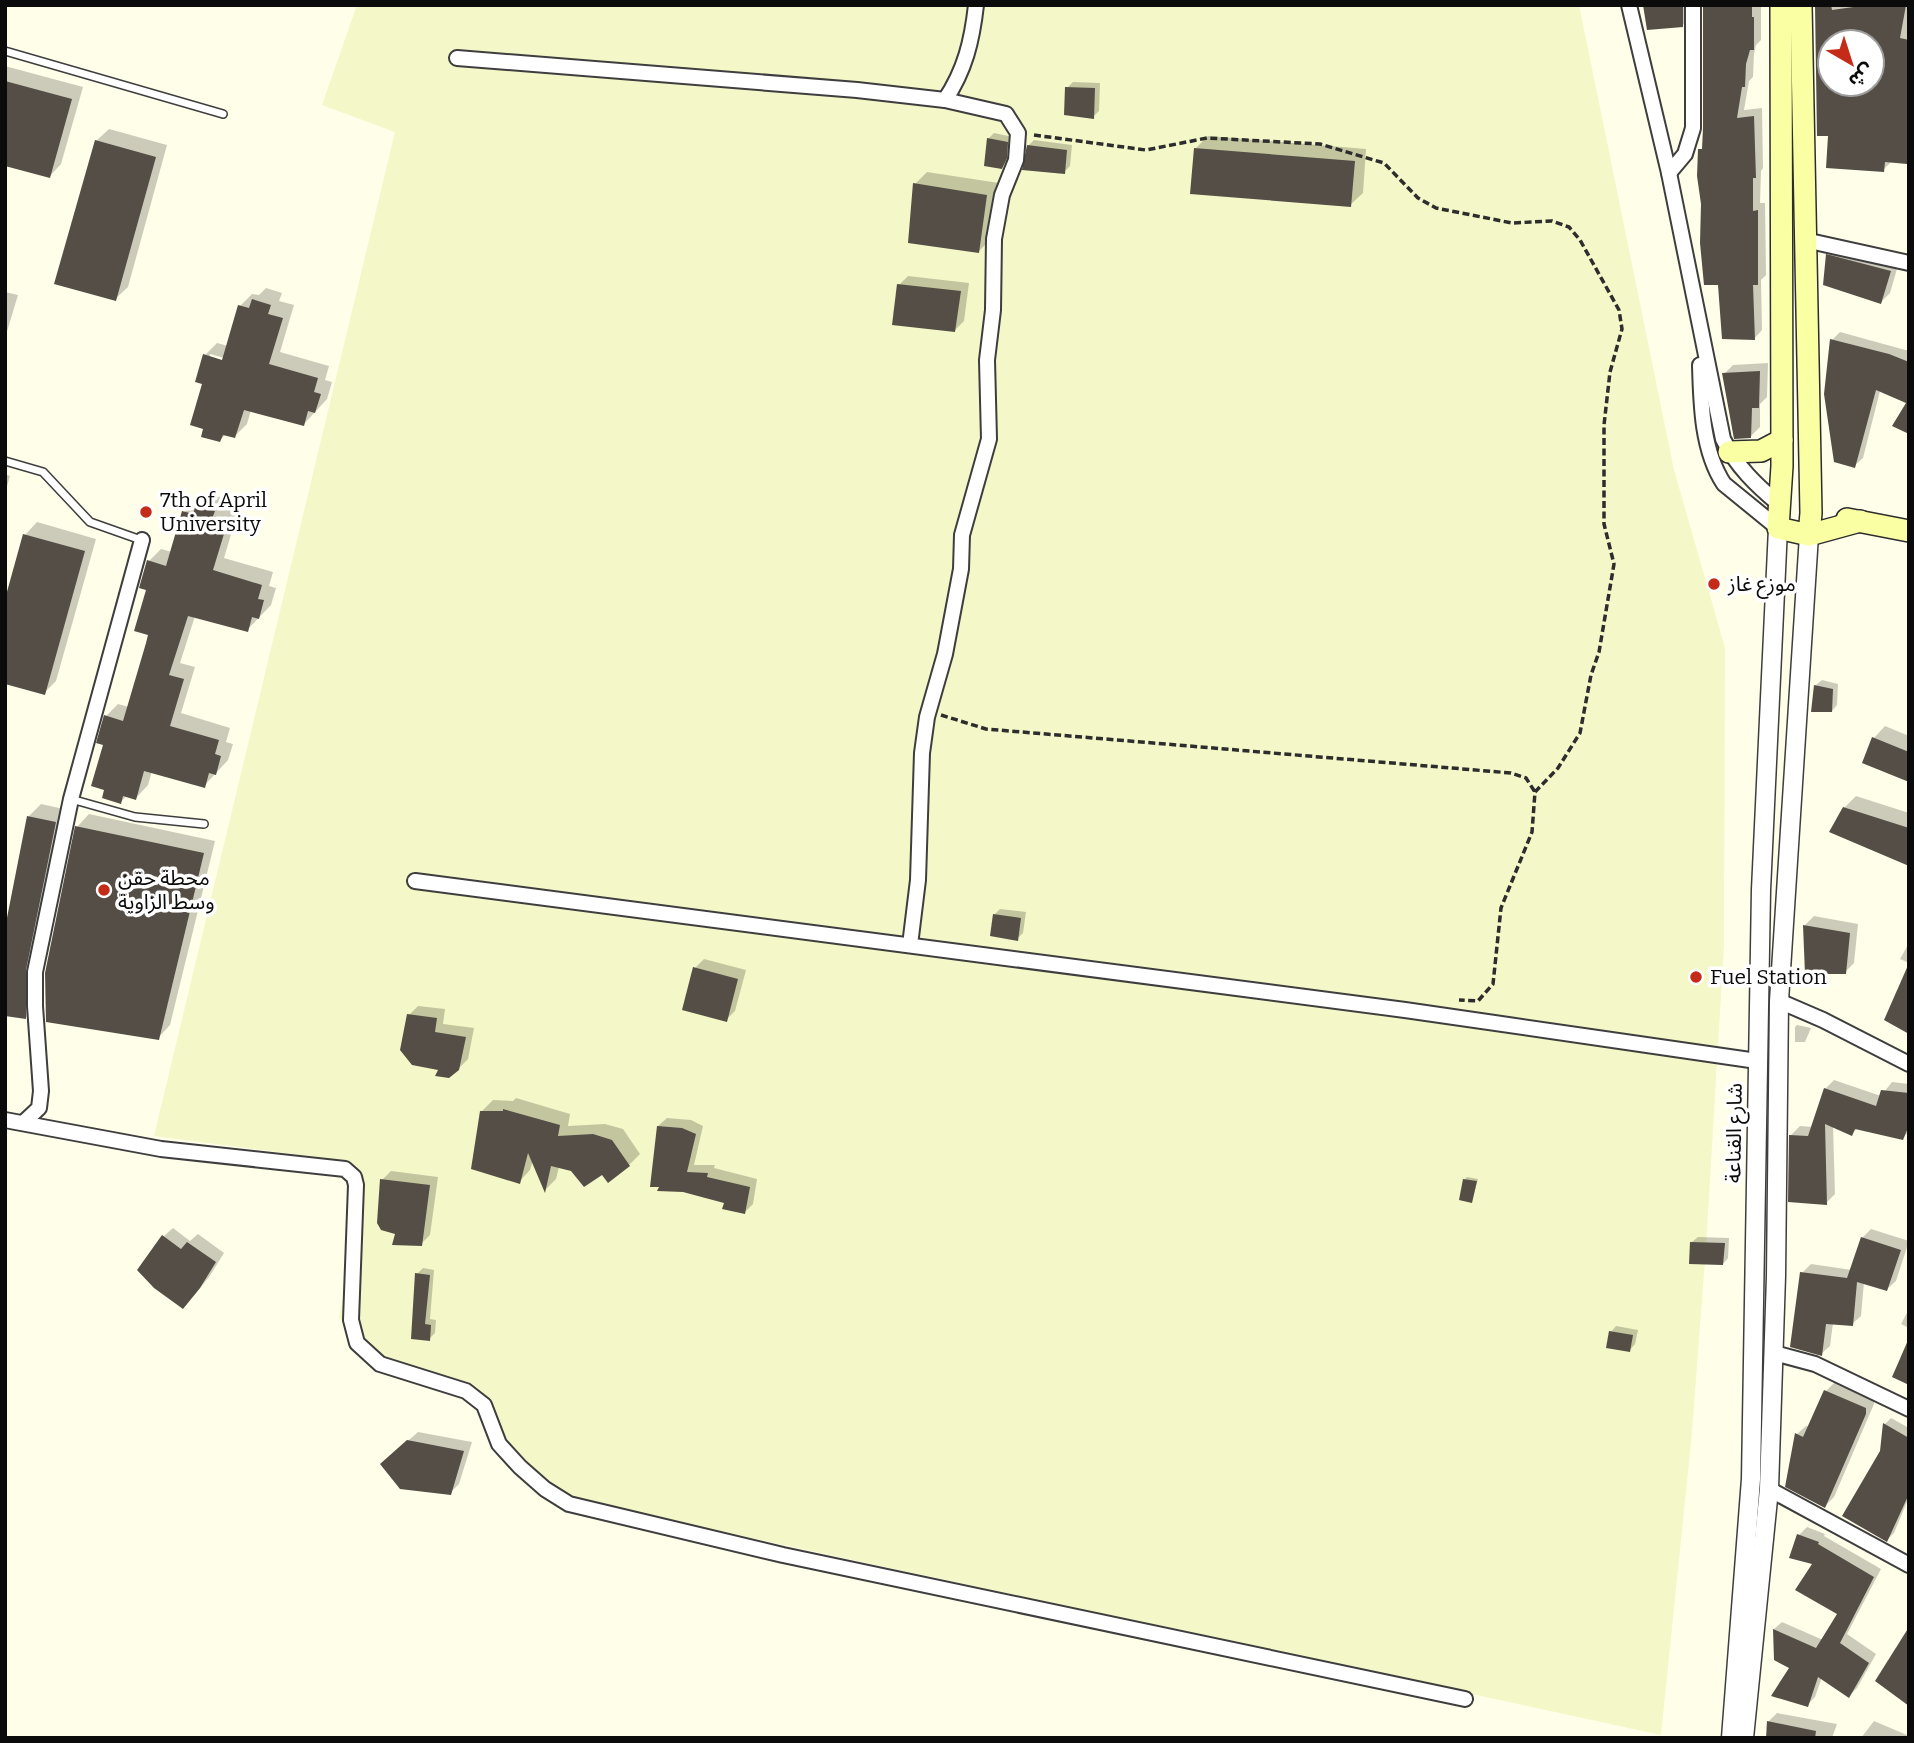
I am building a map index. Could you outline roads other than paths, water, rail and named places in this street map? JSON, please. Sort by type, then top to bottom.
[{"type":"main road","points":[[1781,5],[1782,440],[1778,528],[1809,535],[1860,521]]},
{"type":"main road","points":[[1801,5],[1811,513],[1809,535]]},
{"type":"main road","points":[[1729,452],[1761,451],[1782,440]]},
{"type":"main road","points":[[1780,505],[1909,531]]},
{"type":"street","points":[[945,100],[957,81],[970,48],[976,5]]},
{"type":"street","points":[[1629,5],[1669,173],[1717,417],[1729,452],[1745,473],[1780,505]]},
{"type":"street","points":[[1669,173],[1685,154],[1693,128],[1693,5]]},
{"type":"street","points":[[457,58],[844,89],[945,100],[1006,114],[1018,133],[1016,159],[1002,195],[994,239],[993,310],[987,360],[989,439],[962,535],[961,569],[922,753],[918,880],[910,945]]},
{"type":"street","points":[[1805,240],[1909,263]]},
{"type":"street","points":[[1697,318],[1702,410],[1714,466],[1724,484],[1778,528]]},
{"type":"street","name":"شارع القناعة","points":[[1731,1738],[1751,1479],[1762,876],[1778,528]]},
{"type":"street","name":"شارع القناعة","points":[[1744,1738],[1769,1489],[1774,1353],[1779,1001],[1809,535]]},
{"type":"street","points":[[23,1123],[39,1108],[41,1091],[35,972],[71,799],[142,540]]},
{"type":"street","points":[[415,881],[1561,1031],[1757,1061]]},
{"type":"street","points":[[1779,1001],[1909,1064]]},
{"type":"street","points":[[5,1119],[161,1149],[345,1169],[350,1172],[356,1185],[351,1320],[357,1343],[380,1364],[466,1391],[484,1405],[499,1444],[545,1489],[569,1504],[797,1558],[1465,1699]]},
{"type":"street","points":[[1774,1353],[1815,1364],[1909,1409]]},
{"type":"street","points":[[1769,1489],[1909,1565]]},
{"type":"lane","points":[[5,51],[223,114]]},
{"type":"lane","points":[[5,461],[43,472],[90,522],[142,540]]},
{"type":"lane","points":[[71,799],[135,817],[204,824]]},
{"type":"place","name":"7th of April University","points":[[146,512]]},
{"type":"place","name":"موزع غاز","points":[[1714,584]]},
{"type":"place","name":"محطة حقن وسط الزاوية","points":[[104,890]]},
{"type":"place","name":"Fuel Station","points":[[1696,977]]}]
